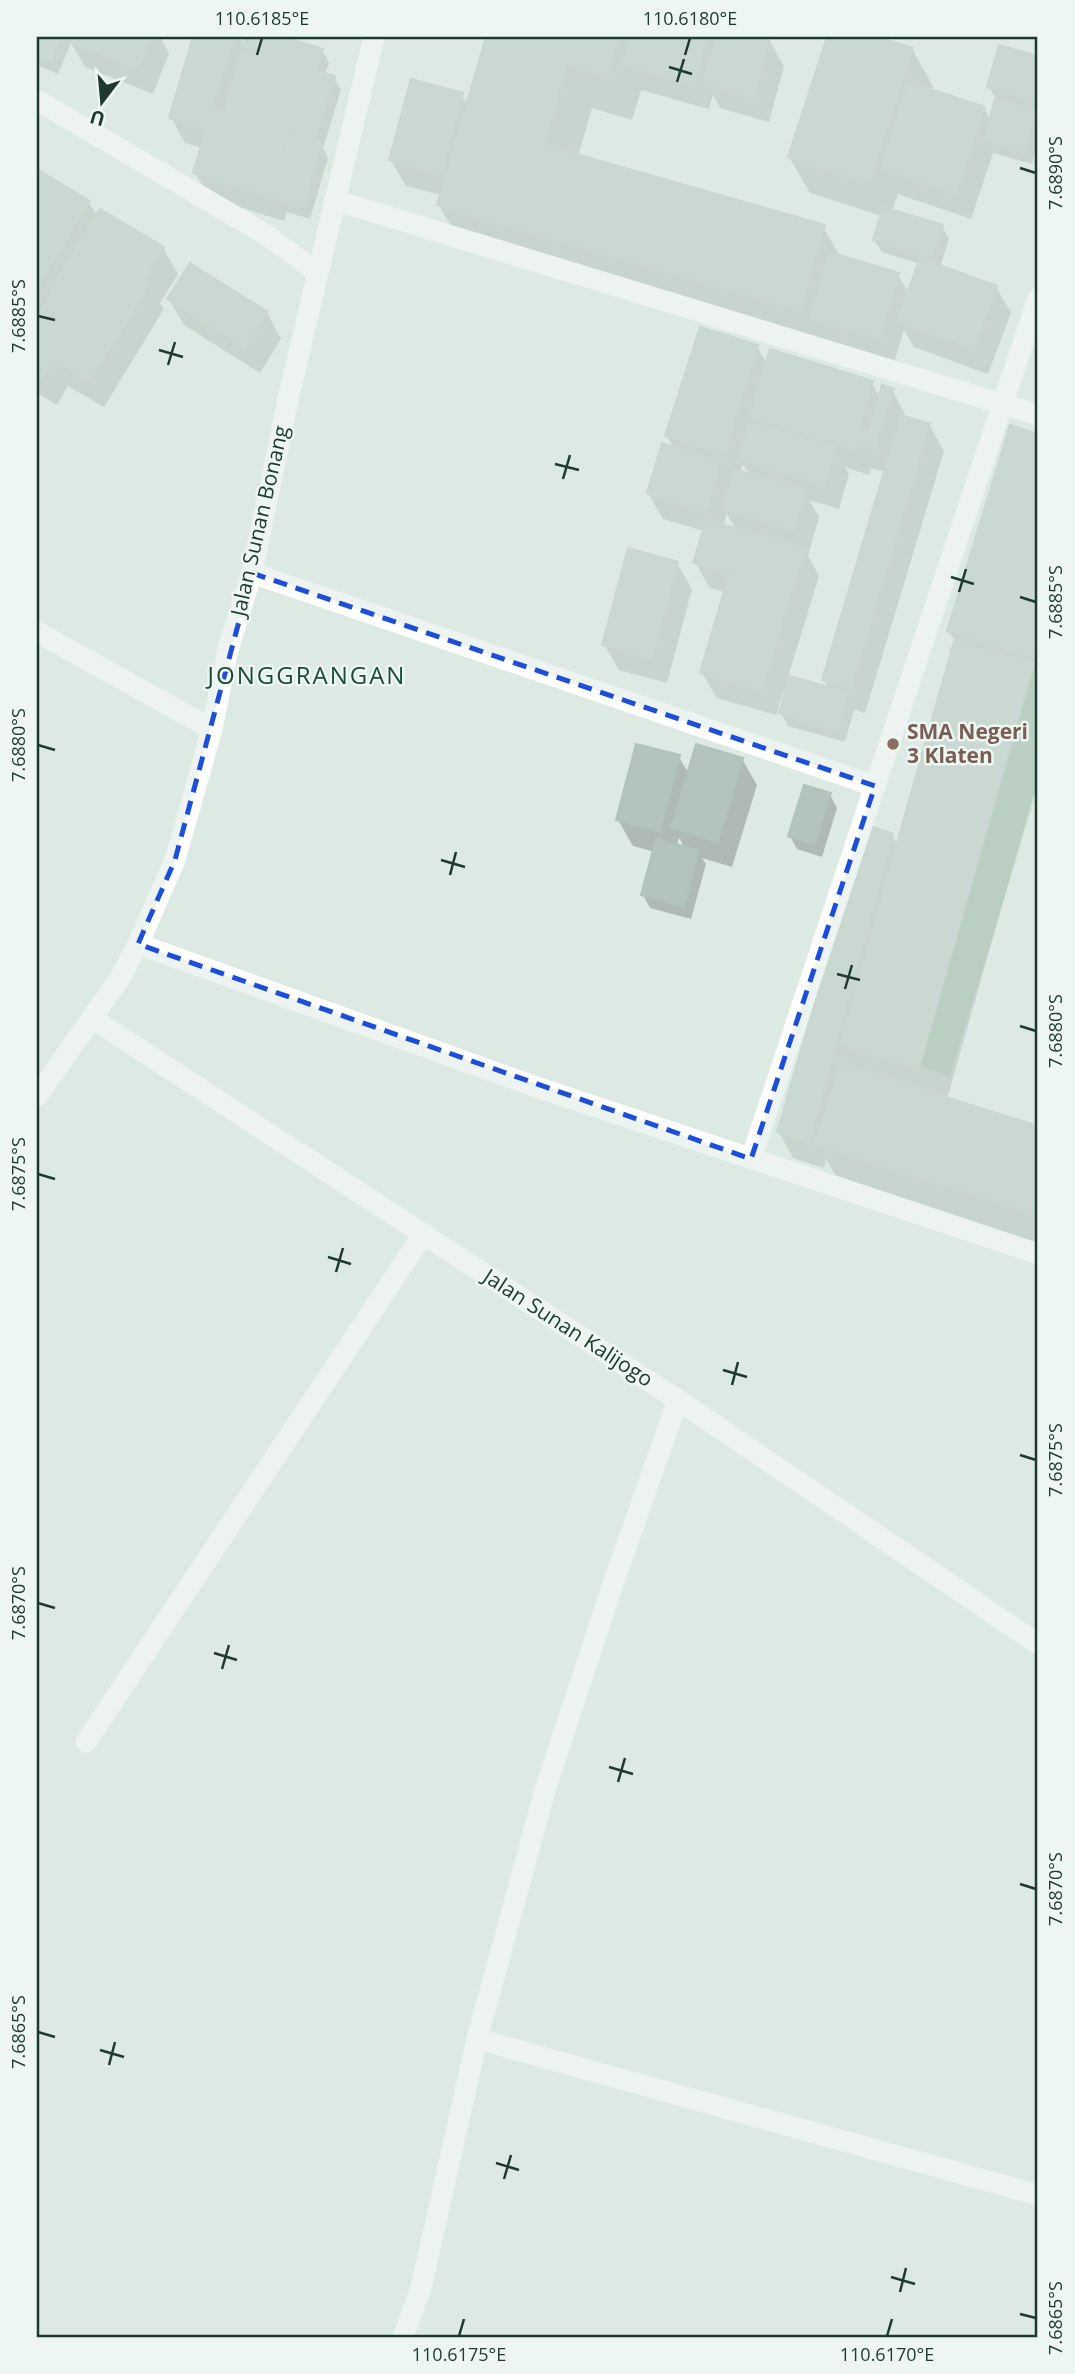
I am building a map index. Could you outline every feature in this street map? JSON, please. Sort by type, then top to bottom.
[{"type":"street","name":"Jalan Sunan Bonang","points":[[37,1096],[120,978],[175,860],[212,729],[228,649],[252,573],[289,395],[374,37]]},
{"type":"street","points":[[37,100],[265,234],[317,272]]},
{"type":"street","points":[[334,200],[1038,415]]},
{"type":"street","points":[[751,1158],[1038,298]]},
{"type":"street","points":[[252,573],[875,786]]},
{"type":"street","points":[[37,632],[212,729]]},
{"type":"street","points":[[138,944],[539,1088],[1038,1254]]},
{"type":"street","name":"Jalan Sunan Kalijogo","points":[[93,1019],[678,1400],[1038,1644]]},
{"type":"street","points":[[86,1742],[424,1233]]},
{"type":"street","points":[[402,2337],[421,2288],[477,2039],[545,1790],[614,1581],[678,1400]]},
{"type":"street","points":[[477,2039],[1038,2195]]},
{"type":"highlighted area","points":[[252,573],[875,786],[751,1159],[138,944],[175,860]]},
{"type":"green space","points":[[1038,646],[1038,788],[950,1076],[910,1063]]},
{"type":"building","points":[[37,37],[61,37],[51,62],[37,57]]},
{"type":"building","points":[[70,37],[151,37],[138,69],[68,42]]},
{"type":"building","points":[[193,37],[234,37],[206,129],[169,118]]},
{"type":"building","points":[[246,37],[283,37],[323,49],[316,71],[243,48]]},
{"type":"building","points":[[486,37],[618,37],[607,76],[567,64],[544,145],[825,225],[800,309],[437,205]]},
{"type":"building","points":[[630,37],[707,37],[695,84],[622,64]]},
{"type":"building","points":[[715,37],[770,39],[754,97],[703,82]]},
{"type":"building","points":[[827,37],[878,37],[913,48],[869,183],[788,157]]},
{"type":"building","points":[[999,45],[1038,56],[1038,102],[987,87]]},
{"type":"building","points":[[243,48],[316,71],[296,135],[223,114]]},
{"type":"building","points":[[316,71],[335,76],[314,141],[296,135]]},
{"type":"building","points":[[411,79],[463,93],[442,174],[389,160]]},
{"type":"building","points":[[908,82],[985,107],[957,194],[880,168]]},
{"type":"building","points":[[995,99],[1036,111],[1025,152],[984,140]]},
{"type":"building","points":[[212,110],[289,133],[269,196],[193,173]]},
{"type":"building","points":[[289,133],[322,144],[303,207],[269,196]]},
{"type":"building","points":[[38,170],[90,201],[37,289],[37,172]]},
{"type":"building","points":[[883,207],[943,225],[932,258],[873,240]]},
{"type":"building","points":[[100,209],[164,247],[145,279],[80,240]]},
{"type":"building","points":[[80,240],[150,282],[118,337],[48,294]]},
{"type":"building","points":[[829,252],[899,273],[880,338],[810,318]]},
{"type":"building","points":[[920,258],[997,286],[974,349],[897,321]]},
{"type":"building","points":[[190,263],[268,312],[245,348],[167,299]]},
{"type":"building","points":[[49,295],[118,337],[89,382],[53,361],[42,380],[37,377],[37,316]]},
{"type":"building","points":[[700,327],[758,345],[724,455],[665,436]]},
{"type":"building","points":[[770,349],[873,381],[858,430],[868,432],[882,385],[894,389],[875,448],[857,443],[855,450],[749,417]]},
{"type":"building","points":[[901,415],[930,424],[851,688],[822,680]]},
{"type":"building","points":[[749,421],[835,447],[825,484],[738,459]]},
{"type":"building","points":[[1010,425],[1038,434],[1038,631],[1030,657],[947,631]]},
{"type":"building","points":[[662,443],[721,461],[706,511],[647,493]]},
{"type":"building","points":[[734,469],[805,490],[794,530],[723,509]]},
{"type":"building","points":[[706,520],[805,548],[792,591],[693,563]]},
{"type":"building","points":[[628,548],[678,562],[652,658],[602,645]]},
{"type":"building","points":[[729,574],[792,591],[761,690],[700,673]]},
{"type":"building","points":[[954,641],[1034,663],[919,1068],[840,1045]]},
{"type":"building","points":[[789,676],[848,692],[838,730],[779,713]]},
{"type":"building","points":[[636,744],[680,755],[660,832],[616,820]]},
{"type":"building","points":[[696,744],[743,758],[718,842],[671,828]]},
{"type":"building","points":[[804,785],[831,793],[815,845],[788,836]]},
{"type":"building","points":[[867,825],[893,834],[809,1144],[777,1132]]},
{"type":"building","points":[[656,839],[699,850],[684,907],[641,895]]},
{"type":"building","points":[[841,1064],[1038,1126],[1038,1214],[815,1144]]},
{"type":"place","name":"SMA Negeri 3 Klaten","points":[[893,744]]},
{"type":"district","name":"JONGGRANGAN","points":[[307,676]]}]
